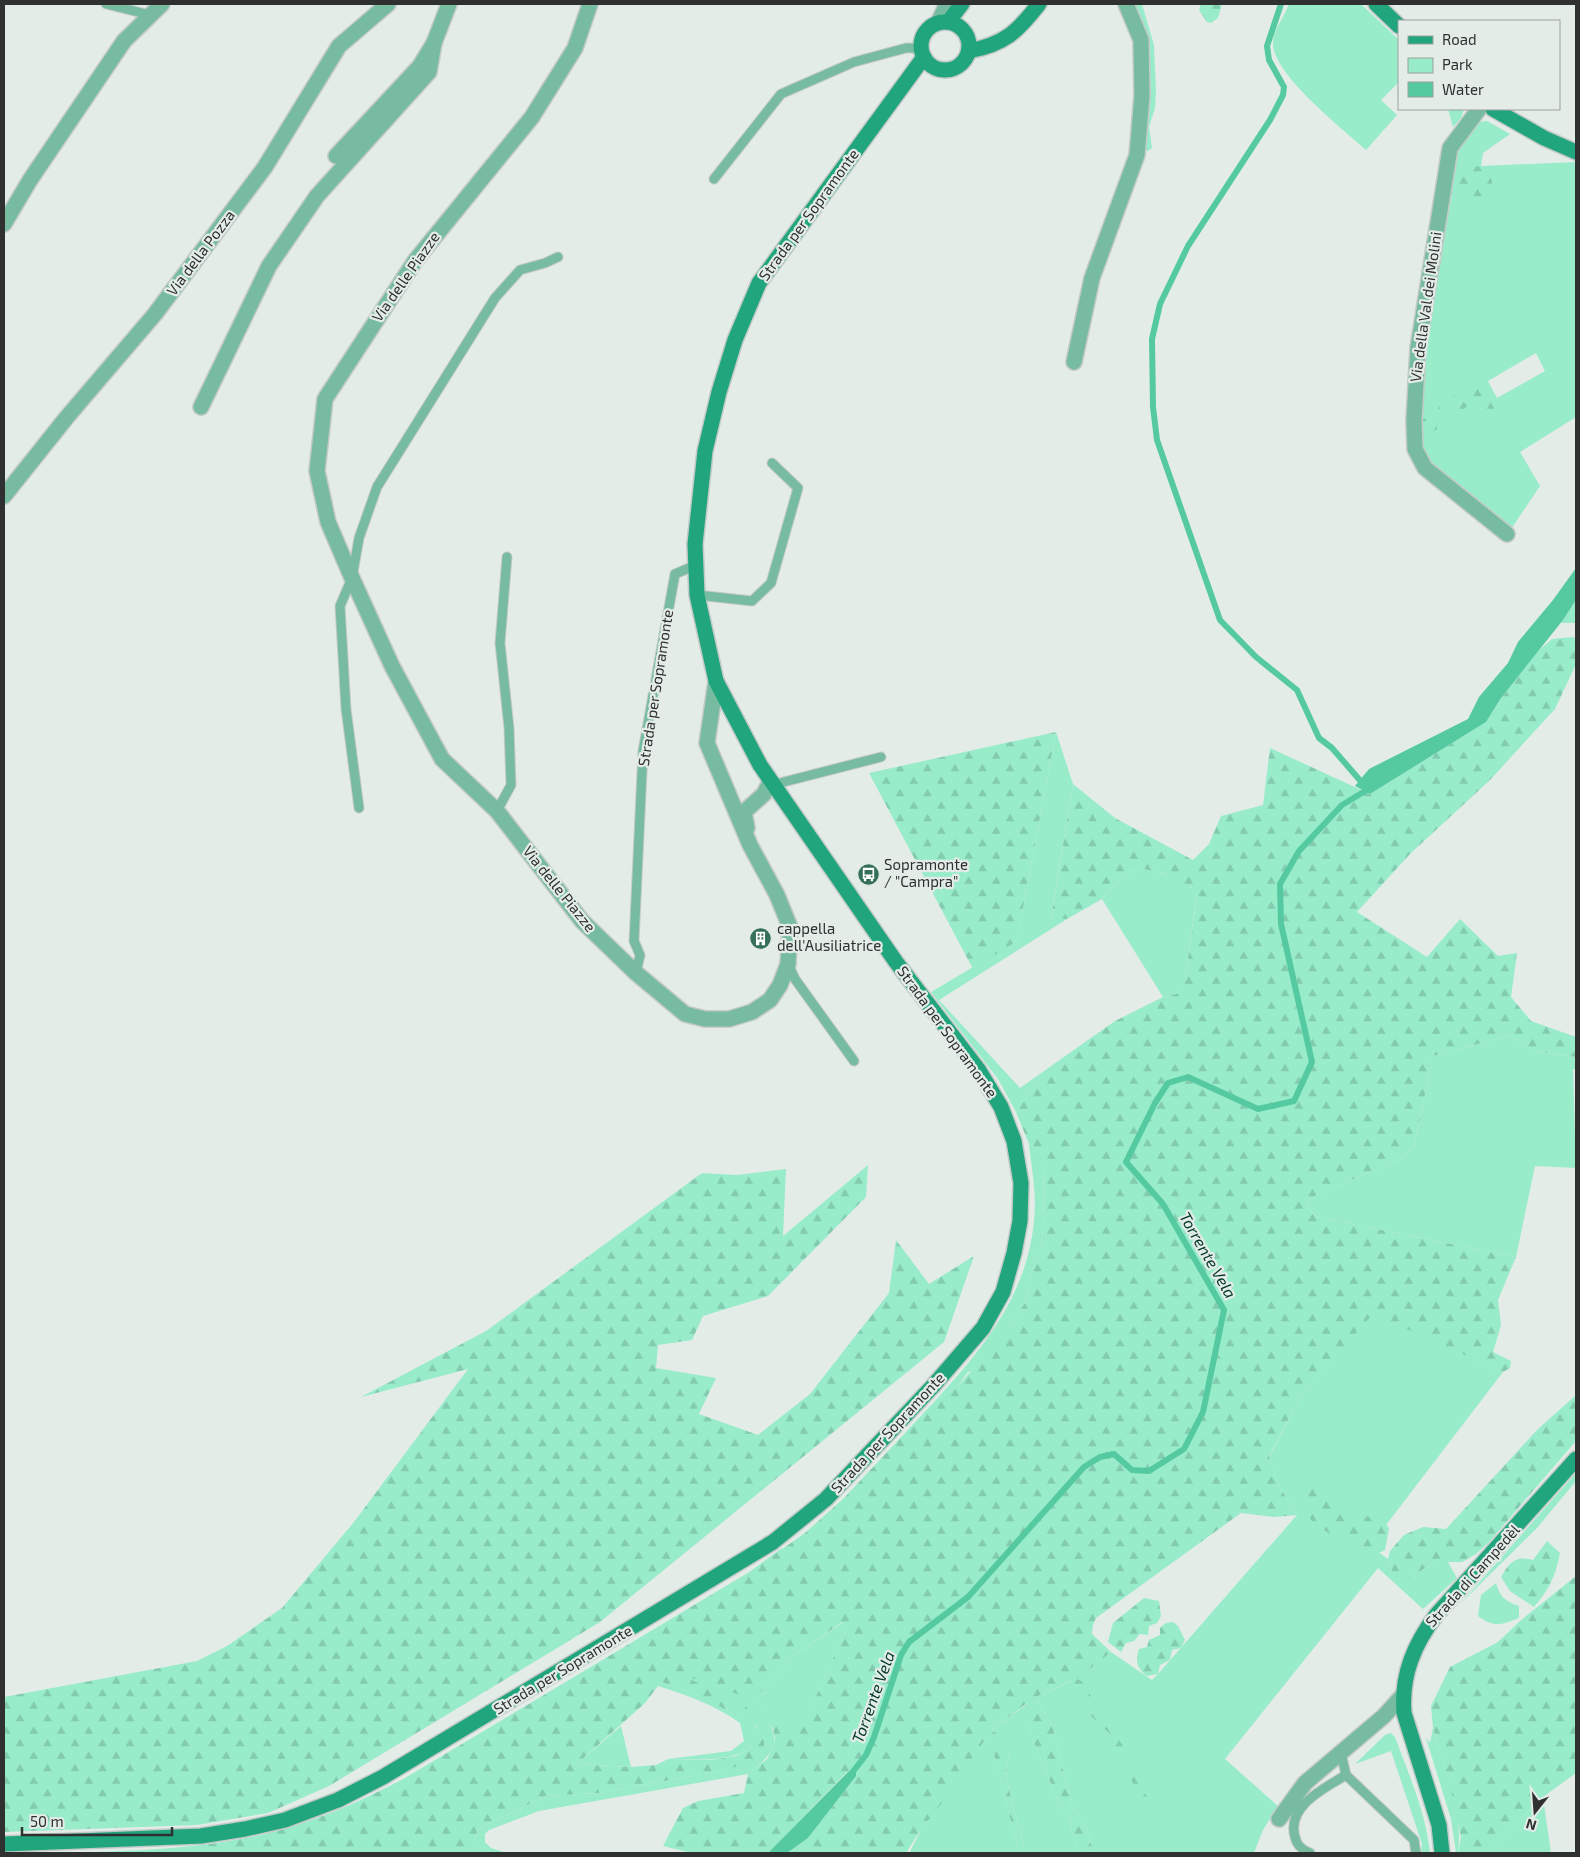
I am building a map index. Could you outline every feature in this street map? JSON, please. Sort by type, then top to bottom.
[{"type":"main road","points":[[943,23],[957,25],[965,32],[969,41],[969,51],[964,62],[954,69],[942,70],[932,66],[923,53],[926,33],[943,23],[962,4]]},
{"type":"main road","points":[[969,51],[989,47],[1018,30],[1038,4]]},
{"type":"main road","points":[[1376,4],[1398,25]]},
{"type":"main road","name":"Strada per Sopramonte","points":[[4,1844],[201,1836],[246,1829],[286,1820],[338,1800],[383,1777],[773,1542],[826,1499],[933,1386],[982,1328],[1003,1292],[1014,1253],[1020,1221],[1021,1183],[1014,1141],[1001,1107],[978,1069],[896,962],[771,784],[716,682],[697,595],[696,534],[705,451],[719,392],[732,349],[759,283],[923,53]]},
{"type":"main road","points":[[1495,110],[1544,138],[1576,152]]},
{"type":"main road","name":"Strada di Campedèl","points":[[1442,1853],[1439,1825],[1406,1720],[1403,1696],[1412,1654],[1421,1634],[1576,1459]]},
{"type":"street","points":[[4,224],[30,180],[124,41],[162,4]]},
{"type":"street","name":"Via della Pozza","points":[[4,496],[67,417],[155,314],[248,190],[265,167],[339,46],[388,4]]},
{"type":"street","points":[[336,156],[420,66],[434,43],[449,4]]},
{"type":"street","name":"Via delle Piazze","points":[[590,4],[575,48],[532,117],[415,261],[325,399],[316,471],[328,522],[352,578],[392,666],[442,759],[497,811],[582,921],[636,973],[685,1014],[705,1019],[729,1019],[752,1012],[770,1000],[780,985],[788,964],[790,927],[750,845],[707,743],[716,682]]},
{"type":"street","points":[[943,23],[947,4]]},
{"type":"street","points":[[1074,362],[1092,278],[1137,155],[1142,95],[1141,40],[1126,4]]},
{"type":"street","points":[[201,407],[269,266],[317,196],[429,72],[434,43]]},
{"type":"street","name":"Via della Val dei Molini","points":[[1478,110],[1450,148],[1418,348],[1414,420],[1416,449],[1424,468],[1507,534]]},
{"type":"street","name":"Via delle Piazze","points":[[750,845],[744,812],[764,794],[771,784]]},
{"type":"street","points":[[1279,1819],[1305,1783],[1384,1716],[1403,1696]]},
{"type":"lane","points":[[106,4],[150,15]]},
{"type":"lane","points":[[714,179],[781,94],[854,62],[906,48],[923,53]]},
{"type":"lane","points":[[359,808],[346,709],[340,606],[352,578],[359,538],[377,487],[474,327],[495,298],[520,270],[558,257]]},
{"type":"lane","points":[[697,595],[752,601],[771,583],[798,488],[772,464]]},
{"type":"lane","points":[[497,811],[511,785],[509,728],[500,643],[507,557]]},
{"type":"lane","name":"Strada per Sopramonte","points":[[636,973],[640,955],[634,941],[643,751],[675,574],[696,565]]},
{"type":"lane","points":[[771,784],[881,757]]},
{"type":"lane","points":[[788,964],[796,979],[854,1061]]},
{"type":"lane","points":[[1341,1753],[1346,1775],[1414,1840],[1416,1853]]},
{"type":"lane","points":[[1310,1853],[1301,1850],[1297,1844],[1293,1827],[1300,1809],[1313,1796],[1346,1775]]},
{"type":"green space","points":[[1135,4],[1142,4],[1154,45],[1156,91],[1155,108],[1149,127],[1152,148],[1148,151],[1144,150],[1145,36]]},
{"type":"green space","points":[[1201,4],[1222,4],[1218,18],[1211,23],[1207,22],[1199,10]]},
{"type":"green space","points":[[1289,4],[1361,4],[1398,39],[1398,83],[1381,100],[1397,115],[1366,150],[1310,100],[1283,69],[1275,55],[1273,42],[1277,28]]},
{"type":"green space","points":[[1448,110],[1464,110],[1461,118],[1453,127]]},
{"type":"green space","points":[[1487,121],[1510,134],[1483,153],[1481,166],[1576,162],[1576,417],[1520,452],[1540,486],[1511,529],[1435,471],[1422,447],[1421,438],[1423,359],[1455,157],[1458,149],[1478,122]],"holes":[[[1536,353],[1545,371],[1497,398],[1488,381]]]},
{"type":"green space","points":[[1481,166],[1490,177],[1492,200],[1481,205],[1475,205],[1464,201],[1449,191],[1455,174],[1460,168]]},
{"type":"green space","points":[[1477,384],[1498,415],[1500,419],[1498,423],[1486,423],[1478,411],[1482,406],[1481,401],[1475,398],[1464,409],[1451,409],[1437,429],[1424,433],[1422,430],[1422,420],[1437,412],[1440,404],[1451,401],[1454,394]]},
{"type":"green space","points":[[1576,600],[1576,623],[1561,623]]},
{"type":"green space","points":[[1573,637],[1576,639],[1576,664],[1555,709],[1490,780],[1411,853],[1357,912],[1427,957],[1460,919],[1498,956],[1517,953],[1511,997],[1531,1021],[1576,1037],[1576,1057],[1533,1051],[1524,1043],[1508,1036],[1433,1056],[1414,1147],[1400,1159],[1315,1196],[1306,1206],[1317,1217],[1516,1257],[1498,1300],[1501,1325],[1493,1352],[1511,1361],[1510,1368],[1503,1372],[1373,1314],[1302,1394],[1269,1456],[1280,1487],[1297,1515],[1274,1517],[1241,1513],[1096,1618],[1092,1634],[1111,1652],[1077,1679],[1085,1683],[1093,1701],[1123,1746],[1124,1762],[1138,1777],[1144,1793],[1152,1800],[1153,1813],[1146,1812],[1140,1805],[1133,1783],[1119,1761],[1119,1755],[1109,1733],[1082,1707],[1076,1686],[1071,1681],[1036,1697],[1053,1728],[1073,1810],[1084,1823],[1094,1853],[1079,1853],[1072,1833],[1070,1818],[1061,1809],[1031,1735],[1027,1703],[992,1730],[1003,1740],[1009,1754],[1006,1777],[1025,1853],[1019,1853],[989,1734],[932,1817],[927,1821],[922,1821],[922,1828],[906,1853],[787,1853],[808,1838],[856,1776],[855,1770],[847,1772],[768,1853],[692,1853],[663,1846],[683,1808],[698,1801],[744,1793],[748,1774],[767,1759],[775,1739],[773,1729],[754,1700],[680,1674],[739,1701],[747,1707],[751,1715],[749,1719],[745,1720],[704,1699],[661,1682],[645,1703],[577,1764],[631,1767],[656,1765],[668,1759],[711,1760],[736,1756],[750,1749],[757,1722],[764,1727],[764,1746],[761,1755],[748,1763],[725,1770],[598,1793],[546,1796],[479,1828],[475,1838],[484,1853],[52,1853],[146,1850],[208,1844],[270,1833],[341,1809],[405,1778],[751,1571],[805,1533],[844,1498],[934,1402],[957,1387],[1009,1328],[1026,1301],[1031,1276],[1040,1252],[1043,1230],[1044,1156],[1038,1148],[1029,1144],[1016,1112],[1044,1071],[1115,1021],[1163,997],[1181,993],[1185,980],[1197,894],[1191,887],[1162,873],[1139,868],[1123,875],[1102,899],[1067,919],[1051,918],[1073,784],[1115,818],[1193,860],[1209,844],[1221,816],[1263,805],[1270,748],[1370,794],[1486,722],[1501,698],[1538,651],[1552,639]],"holes":[[[843,1622],[846,1630],[798,1736],[754,1700],[793,1656]]]},
{"type":"green space","points":[[1056,732],[1073,784],[1051,917],[1067,919],[939,1000],[1020,1088],[1044,1071],[1016,1112],[998,1079],[931,992],[1017,941]]},
{"type":"green space","points":[[1056,732],[1017,941],[973,969],[869,773]]},
{"type":"green space","points":[[1139,868],[1178,879],[1197,893],[1185,980],[1181,994],[1163,997],[1102,899],[1123,875]]},
{"type":"green space","points":[[1508,1036],[1524,1043],[1533,1051],[1576,1057],[1576,1069],[1573,1069],[1576,1168],[1535,1166],[1516,1257],[1317,1217],[1306,1206],[1315,1196],[1400,1159],[1414,1147],[1433,1056]]},
{"type":"green space","points":[[1029,1144],[1038,1148],[1044,1156],[1043,1230],[1040,1252],[1031,1276],[1026,1301],[1009,1328],[1025,1353],[968,1372],[957,1387],[934,1402],[989,1336],[1004,1313],[1026,1263],[1032,1235],[1035,1205]]},
{"type":"green space","points":[[868,1165],[866,1197],[768,1296],[703,1316],[692,1340],[658,1345],[656,1368],[716,1378],[699,1414],[758,1435],[810,1394],[889,1293],[896,1240],[929,1284],[974,1256],[944,1342],[600,1622],[329,1786],[268,1813],[197,1825],[4,1832],[4,1697],[197,1661],[227,1646],[282,1608],[354,1522],[468,1369],[361,1397],[486,1331],[702,1173],[737,1175],[786,1169],[783,1236]]},
{"type":"green space","points":[[1373,1313],[1503,1372],[1370,1546],[1388,1559],[1392,1571],[1413,1575],[1436,1562],[1448,1562],[1457,1578],[1423,1609],[1378,1568],[1225,1759],[1278,1806],[1263,1830],[1254,1853],[1094,1853],[1084,1823],[1073,1810],[1053,1728],[1036,1697],[1076,1679],[1111,1652],[1152,1680],[1158,1674],[1297,1515],[1280,1487],[1269,1457],[1302,1394]]},
{"type":"green space","points":[[1576,1395],[1576,1441],[1489,1542],[1476,1554],[1462,1562],[1436,1562],[1406,1579],[1392,1571],[1388,1559],[1390,1551],[1404,1535],[1423,1527],[1446,1529],[1537,1430]]},
{"type":"green space","points":[[1576,1473],[1576,1481],[1537,1528],[1461,1603]]},
{"type":"green space","points":[[1311,1485],[1318,1485],[1330,1493],[1335,1502],[1348,1509],[1355,1523],[1362,1522],[1367,1516],[1387,1525],[1389,1529],[1385,1550],[1372,1556],[1351,1546],[1347,1539],[1328,1533],[1312,1521],[1304,1505]]},
{"type":"green space","points":[[1547,1541],[1560,1553],[1551,1582],[1534,1607],[1510,1591],[1501,1577],[1513,1561],[1517,1559],[1533,1560]]},
{"type":"green space","points":[[782,1548],[754,1700],[793,1656],[844,1622],[846,1630],[798,1737],[756,1702],[770,1724],[774,1741],[767,1756],[748,1774],[539,1811],[489,1830],[485,1834],[485,1842],[491,1848],[507,1853],[483,1853],[475,1838],[479,1828],[546,1796],[598,1793],[725,1770],[764,1746],[764,1727],[755,1726],[750,1749],[740,1753],[710,1759],[668,1759],[731,1751],[744,1741],[740,1723],[700,1701],[658,1686],[661,1682],[683,1689],[745,1720],[669,1671],[751,1571]]},
{"type":"green space","points":[[1576,1576],[1576,1773],[1543,1797],[1488,1853],[1458,1853],[1461,1838],[1449,1780],[1433,1728],[1431,1706],[1450,1667],[1498,1642],[1520,1621]]},
{"type":"green space","points":[[1496,1583],[1499,1592],[1504,1598],[1519,1606],[1519,1618],[1493,1624],[1478,1616],[1481,1595]]},
{"type":"green space","points":[[1144,1598],[1159,1601],[1161,1616],[1157,1623],[1149,1626],[1148,1635],[1140,1634],[1134,1641],[1126,1643],[1121,1652],[1108,1642],[1113,1623]]},
{"type":"green space","points":[[1173,1622],[1178,1626],[1185,1640],[1181,1648],[1172,1650],[1170,1660],[1160,1665],[1158,1674],[1147,1676],[1141,1671],[1138,1664],[1139,1649],[1147,1647],[1149,1640],[1160,1635],[1160,1628],[1166,1623]]},
{"type":"green space","points":[[1028,1703],[1031,1735],[1061,1809],[1070,1818],[1072,1833],[1079,1853],[1025,1853],[1006,1777],[1009,1754],[992,1730]]},
{"type":"green space","points":[[621,1726],[631,1767],[577,1764]]},
{"type":"green space","points":[[1433,1728],[1456,1807],[1459,1838],[1458,1853],[1456,1853],[1451,1819],[1426,1738],[1430,1743]]},
{"type":"green space","points":[[989,1733],[1019,1853],[910,1853],[921,1829],[922,1821],[932,1816]]},
{"type":"green space","points":[[1391,1733],[1395,1737],[1416,1794],[1425,1823],[1430,1853],[1421,1853],[1422,1844],[1391,1751],[1355,1764],[1385,1735]]},
{"type":"green space","points":[[1543,1797],[1551,1853],[1488,1853]]},
{"type":"water","points":[[1576,568],[1576,600],[1563,620],[1501,698],[1486,722],[1370,794],[1355,786],[1369,769],[1468,719],[1479,697],[1508,663],[1518,642],[1553,600]]},
{"type":"water","points":[[856,1770],[856,1776],[808,1838],[787,1853],[768,1853],[848,1772]]},
{"type":"waterway","points":[[1281,4],[1267,46],[1269,60],[1284,87],[1283,95],[1270,120],[1188,246],[1160,304],[1152,339],[1153,407],[1157,440],[1220,620],[1256,657],[1297,690],[1319,738],[1332,748],[1364,785]]},
{"type":"waterway","name":"Torrente Vela","points":[[851,1774],[866,1755],[874,1737],[901,1655],[909,1642],[968,1597],[1084,1467],[1100,1457],[1114,1454],[1132,1470],[1149,1471],[1184,1449],[1203,1412],[1224,1310],[1163,1204],[1126,1162],[1155,1103],[1168,1083],[1188,1077],[1258,1109],[1294,1101],[1312,1062],[1281,924],[1280,884],[1299,851],[1342,805],[1370,788]]},
{"type":"place","name":"Sopramonte / \"Campra\"","points":[[868,874]]},
{"type":"place","name":"cappella dell'Ausiliatrice","points":[[761,938]]}]
